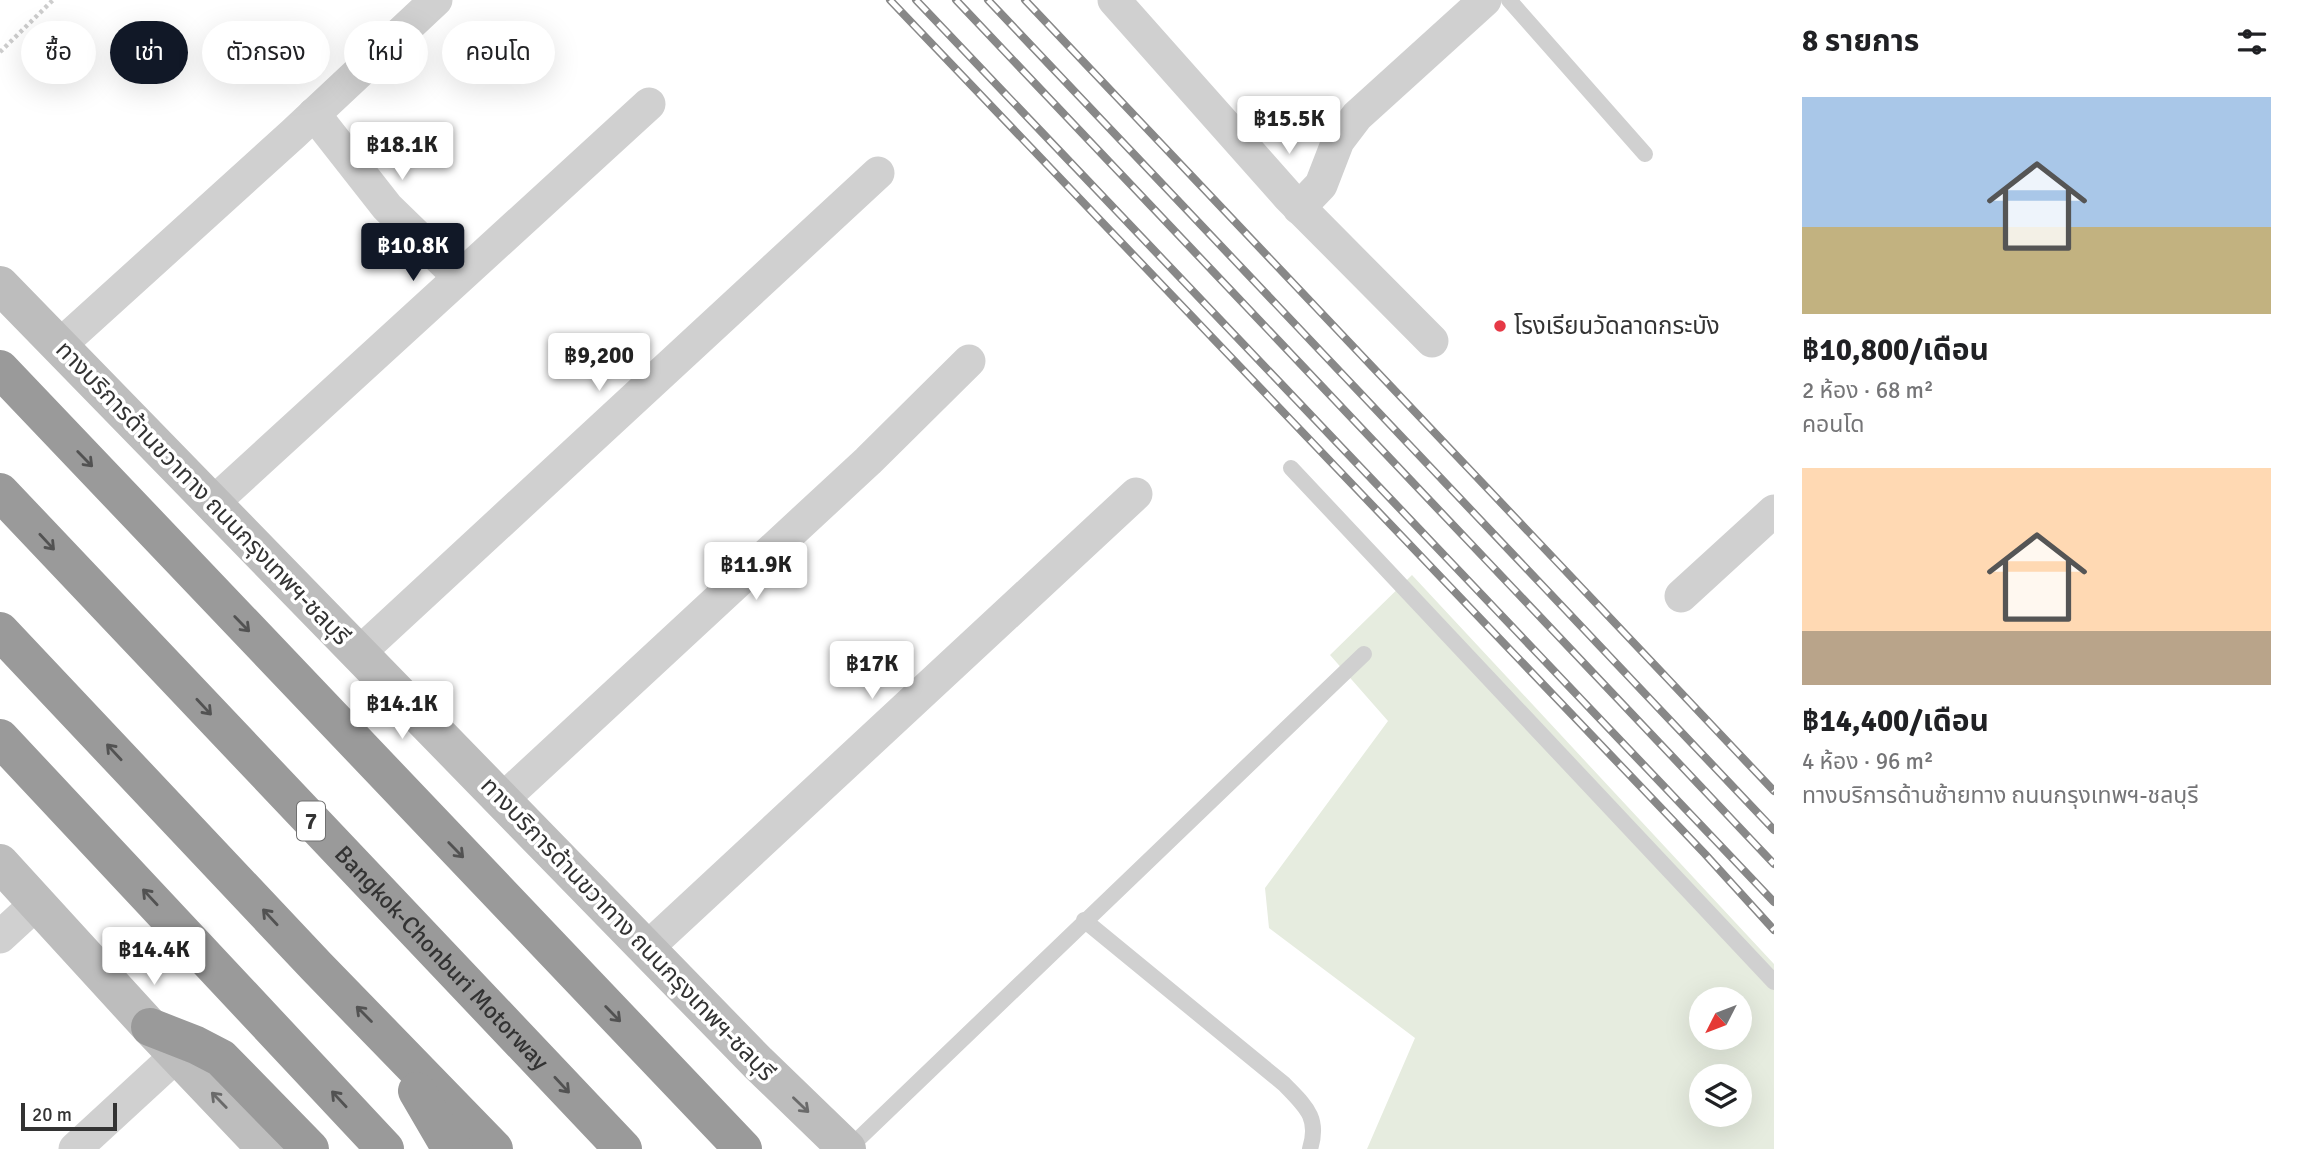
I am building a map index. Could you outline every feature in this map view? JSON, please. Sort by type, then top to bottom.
[{"type":"highway","points":[[0,369],[743,1149]]},
{"type":"highway","name":"Bangkok-Chonburi Motorway","points":[[0,492],[623,1149]]},
{"type":"highway","points":[[0,631],[317,967],[494,1149]]},
{"type":"highway","points":[[12,750],[385,1149]]},
{"type":"highway","points":[[150,1027],[221,1058],[310,1149]]},
{"type":"highway","points":[[411,1062],[417,1090],[445,1139],[454,1149]]},
{"type":"highway","points":[[671,1076],[767,1149]]},
{"type":"main road","name":"ทางบริการด้านขวาทาง ถนนกรุงเทพฯ-ชลบุรี","points":[[0,285],[758,1063],[848,1149]]},
{"type":"main road","points":[[0,863],[266,1149]]},
{"type":"street","points":[[59,346],[436,0]]},
{"type":"street","points":[[1114,0],[1299,208],[1432,341]]},
{"type":"street","points":[[1299,208],[1321,184],[1338,141],[1357,116],[1485,0]]},
{"type":"street","points":[[213,503],[649,104]]},
{"type":"street","points":[[314,114],[387,207],[459,277]]},
{"type":"street","points":[[359,653],[878,173]]},
{"type":"street","points":[[502,800],[868,461],[969,361]]},
{"type":"street","points":[[646,948],[1136,494]]},
{"type":"street","points":[[1681,596],[1774,511]]},
{"type":"street","points":[[0,937],[37,903]]},
{"type":"street","points":[[75,1149],[177,1055]]},
{"type":"lane","points":[[1509,0],[1645,155]]},
{"type":"lane","points":[[1291,468],[1774,982]]},
{"type":"lane","points":[[848,1149],[1364,654]]},
{"type":"lane","points":[[1084,920],[1284,1084],[1307,1108],[1312,1118],[1315,1132],[1310,1149]]},
{"type":"path","points":[[0,52],[53,0]]},
{"type":"shaded area","points":[[1412,575],[1774,964],[1774,1149],[1367,1149],[1415,1038],[1269,928],[1265,888],[1388,721],[1330,655]]},
{"type":"railway","points":[[890,0],[1705,854],[1774,930]]},
{"type":"railway","points":[[916,0],[1774,902]]},
{"type":"railway","points":[[956,0],[1774,864]]},
{"type":"railway","points":[[988,0],[1774,830]]},
{"type":"railway","points":[[1025,0],[1774,791]]},
{"type":"place","name":"โรงเรียนวัดลาดกระบัง","points":[[1500,326]]}]
